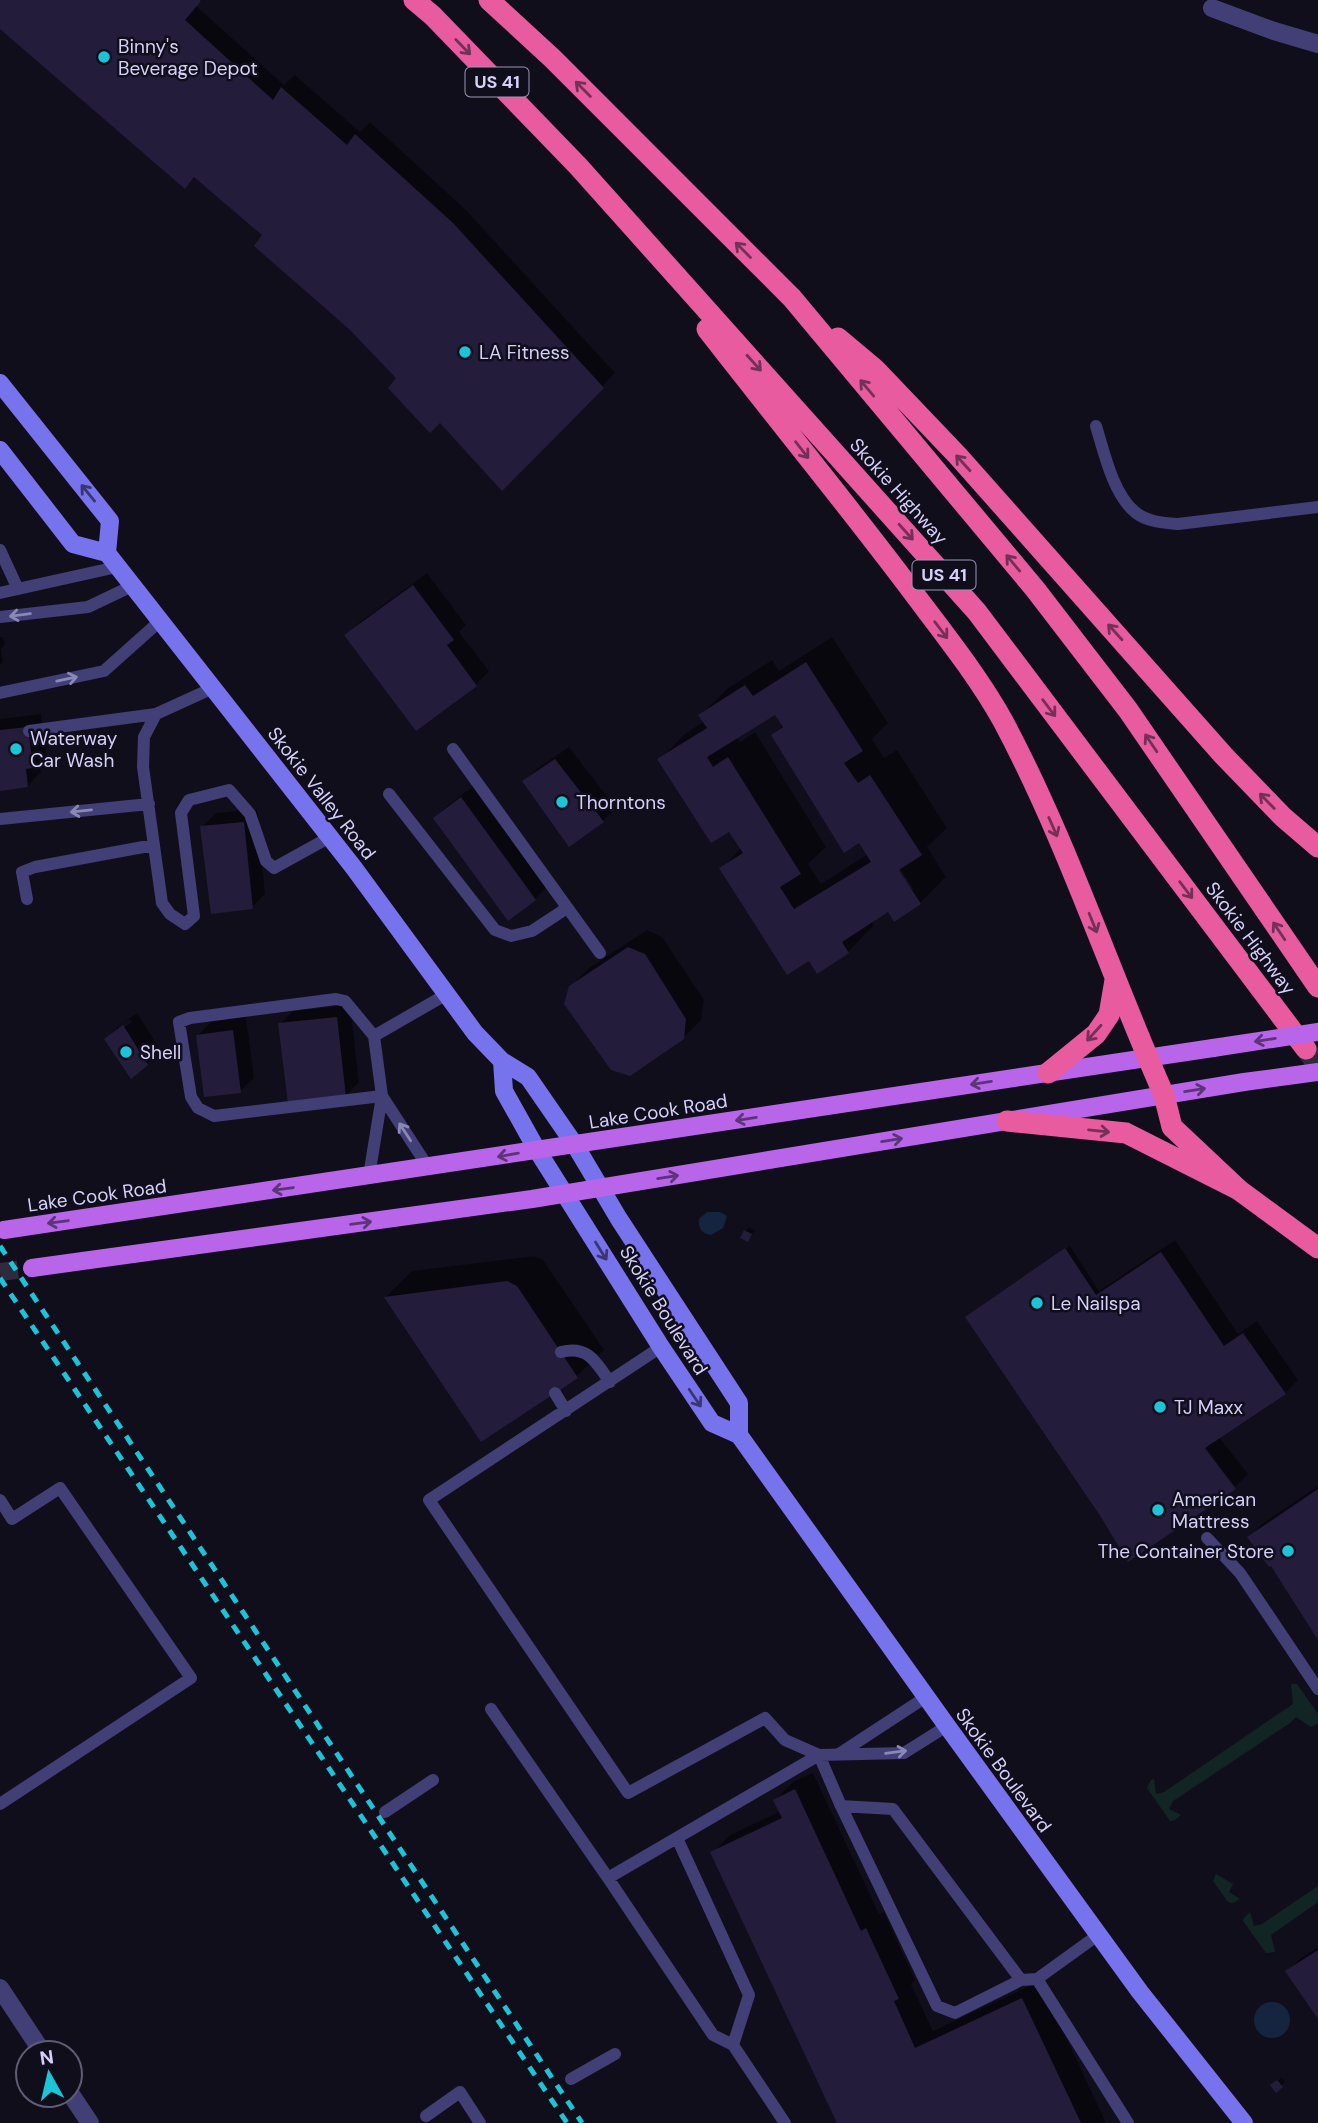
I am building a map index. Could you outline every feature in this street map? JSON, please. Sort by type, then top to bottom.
[{"type":"highway","name":"Skokie Highway","points":[[414,0],[433,16],[578,166],[977,612],[1312,1041]]},
{"type":"highway","name":"Skokie Highway","points":[[489,0],[792,298],[1035,589],[1128,710],[1318,988]]},
{"type":"highway","points":[[578,166],[890,562],[954,646],[1002,720],[1071,868],[1164,1095],[1172,1127],[1239,1190],[1318,1248]]},
{"type":"highway","points":[[792,298],[874,369],[957,456],[1224,756],[1283,817],[1318,847]]},
{"type":"highway","points":[[1048,1073],[1096,1034],[1109,1014],[1115,978]]},
{"type":"highway","points":[[1007,1121],[1126,1133],[1239,1190]]},
{"type":"main road","points":[[0,383],[110,521],[112,560],[73,544],[0,450]]},
{"type":"main road","name":"Skokie Valley Road","points":[[112,560],[330,837],[475,1033],[502,1061],[528,1077],[575,1145],[600,1188]]},
{"type":"main road","name":"Lake Cook Road","points":[[4,1230],[1213,1048],[1312,1041]]},
{"type":"main road","points":[[502,1061],[504,1091],[565,1193]]},
{"type":"main road","points":[[32,1268],[600,1188],[1318,1072]]},
{"type":"main road","name":"Skokie Boulevard","points":[[600,1188],[739,1404],[739,1435]]},
{"type":"main road","name":"Skokie Boulevard","points":[[565,1193],[712,1423],[739,1435],[1098,1935],[1244,2123]]},
{"type":"street","points":[[1212,8],[1273,31],[1318,44]]},
{"type":"street","points":[[0,1988],[34,2039]]},
{"type":"lane","points":[[1096,426],[1112,476],[1135,512],[1147,519],[1178,524],[1318,507]]},
{"type":"lane","points":[[0,550],[18,589]]},
{"type":"lane","points":[[0,593],[112,560]]},
{"type":"lane","points":[[0,617],[88,607],[132,586]]},
{"type":"lane","points":[[0,693],[104,671],[160,621]]},
{"type":"lane","points":[[29,731],[156,714],[213,688]]},
{"type":"lane","points":[[156,714],[144,737],[143,767],[162,903],[170,914],[185,924],[194,916],[181,813],[189,800],[229,790],[250,814],[266,861],[274,868],[330,837]]},
{"type":"lane","points":[[453,750],[600,953]]},
{"type":"lane","points":[[389,794],[495,930],[511,936],[532,931],[567,908]]},
{"type":"lane","points":[[0,819],[149,804]]},
{"type":"lane","points":[[27,899],[22,872],[35,867],[154,845]]},
{"type":"lane","points":[[374,1036],[447,994]]},
{"type":"lane","points":[[369,1176],[382,1096],[374,1036],[345,1002],[336,999],[190,1018],[178,1022],[191,1097],[198,1108],[214,1116],[382,1096]]},
{"type":"lane","points":[[382,1096],[428,1167]]},
{"type":"lane","points":[[661,1347],[429,1500],[628,1793],[765,1718],[785,1740],[819,1755],[904,1753],[947,1726]]},
{"type":"lane","points":[[561,1352],[573,1349],[585,1353],[593,1359],[610,1382]]},
{"type":"lane","points":[[555,1393],[566,1410]]},
{"type":"lane","points":[[0,1500],[12,1520],[60,1488],[191,1678],[0,1804]]},
{"type":"lane","points":[[1208,1538],[1240,1573],[1318,1689]]},
{"type":"lane","points":[[839,1754],[926,1698]]},
{"type":"lane","points":[[491,1709],[713,2035],[733,2045],[785,2123]]},
{"type":"lane","points":[[819,1755],[937,2006],[955,2013],[1021,1980],[1037,1979],[1098,1935]]},
{"type":"lane","points":[[608,1878],[819,1755]]},
{"type":"lane","points":[[385,1812],[433,1780]]},
{"type":"lane","points":[[841,1806],[893,1809],[1021,1980]]},
{"type":"lane","points":[[677,1838],[749,1995],[733,2045]]},
{"type":"lane","points":[[1037,1979],[1128,2123]]},
{"type":"lane","points":[[571,2079],[615,2054]]},
{"type":"lane","points":[[426,2116],[460,2092],[480,2123]]},
{"type":"green space","points":[[1291,1684],[1297,1684],[1318,1714],[1318,1723],[1311,1727],[1296,1717],[1173,1801],[1169,1809],[1181,1815],[1170,1821],[1147,1788],[1151,1780],[1154,1779],[1156,1794],[1164,1792],[1293,1704]]},
{"type":"green space","points":[[1216,1874],[1233,1884],[1229,1892],[1240,1899],[1233,1903],[1228,1902],[1213,1881]]},
{"type":"green space","points":[[1318,1886],[1318,1902],[1271,1935],[1275,1952],[1266,1953],[1243,1921],[1244,1918],[1250,1912],[1254,1926],[1262,1924]]},
{"type":"water","points":[[707,1212],[720,1212],[727,1216],[723,1228],[711,1235],[703,1232],[699,1225],[699,1219]]},
{"type":"water","points":[[1272,2002],[1285,2007],[1290,2020],[1285,2033],[1272,2038],[1259,2033],[1254,2020],[1259,2007]]},
{"type":"building","points":[[0,0],[200,0],[185,20],[273,100],[281,87],[347,145],[355,134],[453,223],[604,388],[502,491],[440,423],[430,433],[388,388],[396,378],[349,329],[254,246],[262,235],[194,177],[185,189],[0,29]]},
{"type":"building","points":[[413,585],[454,640],[447,645],[477,686],[416,731],[344,635]]},
{"type":"building","points":[[806,662],[863,751],[844,763],[858,783],[870,775],[922,855],[899,870],[921,904],[894,922],[888,912],[842,942],[849,953],[817,974],[809,961],[787,975],[719,868],[743,853],[729,832],[711,843],[657,759],[707,728],[698,715],[745,685],[753,696]],"holes":[[[775,715],[783,727],[771,735],[844,853],[859,843],[871,862],[794,909],[780,887],[801,874],[728,757],[713,767],[707,757]]]},
{"type":"building","name":"Waterway Car Wash","points":[[28,727],[33,768],[26,769],[28,787],[0,791],[0,730]]},
{"type":"building","name":"Thorntons","points":[[555,759],[604,822],[569,847],[522,781]]},
{"type":"building","points":[[461,797],[536,900],[508,921],[433,818]]},
{"type":"building","points":[[244,822],[253,909],[211,914],[200,826]]},
{"type":"building","points":[[628,947],[645,954],[686,1019],[684,1039],[630,1076],[611,1070],[564,1004],[569,986]]},
{"type":"building","points":[[337,1017],[346,1097],[288,1103],[278,1023]]},
{"type":"building","name":"Shell","points":[[123,1025],[148,1065],[131,1079],[104,1039]]},
{"type":"building","name":"Shell","points":[[233,1030],[241,1093],[204,1097],[196,1035]]},
{"type":"building","points":[[744,1230],[752,1234],[748,1242],[740,1238]]},
{"type":"building","points":[[1065,1248],[1096,1295],[1161,1252],[1224,1346],[1243,1333],[1286,1394],[1205,1448],[1236,1489],[1128,1562],[1101,1517],[965,1317]]},
{"type":"building","points":[[507,1281],[517,1286],[578,1378],[481,1442],[384,1297]]},
{"type":"building","name":"The Container Store","points":[[1318,1489],[1318,1640],[1271,1566],[1269,1567],[1247,1537]]},
{"type":"building","points":[[795,1789],[861,1931],[866,1928],[899,1999],[894,2001],[915,2048],[1022,1998],[1081,2123],[837,2123],[710,1852],[782,1818],[773,1800]]},
{"type":"building","points":[[1318,1950],[1318,2019],[1285,1971]]},
{"type":"building","points":[[1277,2080],[1283,2087],[1276,2093],[1270,2085]]},
{"type":"tunnel","points":[[1306,1049],[1318,1065]]},
{"type":"tunnel","points":[[0,1272],[32,1268]]},
{"type":"railway","points":[[0,1246],[582,2123]]},
{"type":"railway","points":[[0,1278],[567,2123]]},
{"type":"place","name":"Binny's Beverage Depot","points":[[104,57]]},
{"type":"place","name":"LA Fitness","points":[[465,352]]},
{"type":"place","name":"Waterway Car Wash","points":[[16,749]]},
{"type":"place","name":"Thorntons","points":[[562,802]]},
{"type":"place","name":"Shell","points":[[126,1052]]},
{"type":"place","name":"Le Nailspa","points":[[1037,1303]]},
{"type":"place","name":"TJ Maxx","points":[[1160,1407]]},
{"type":"place","name":"American Mattress","points":[[1158,1510]]},
{"type":"place","name":"The Container Store","points":[[1288,1551]]}]
